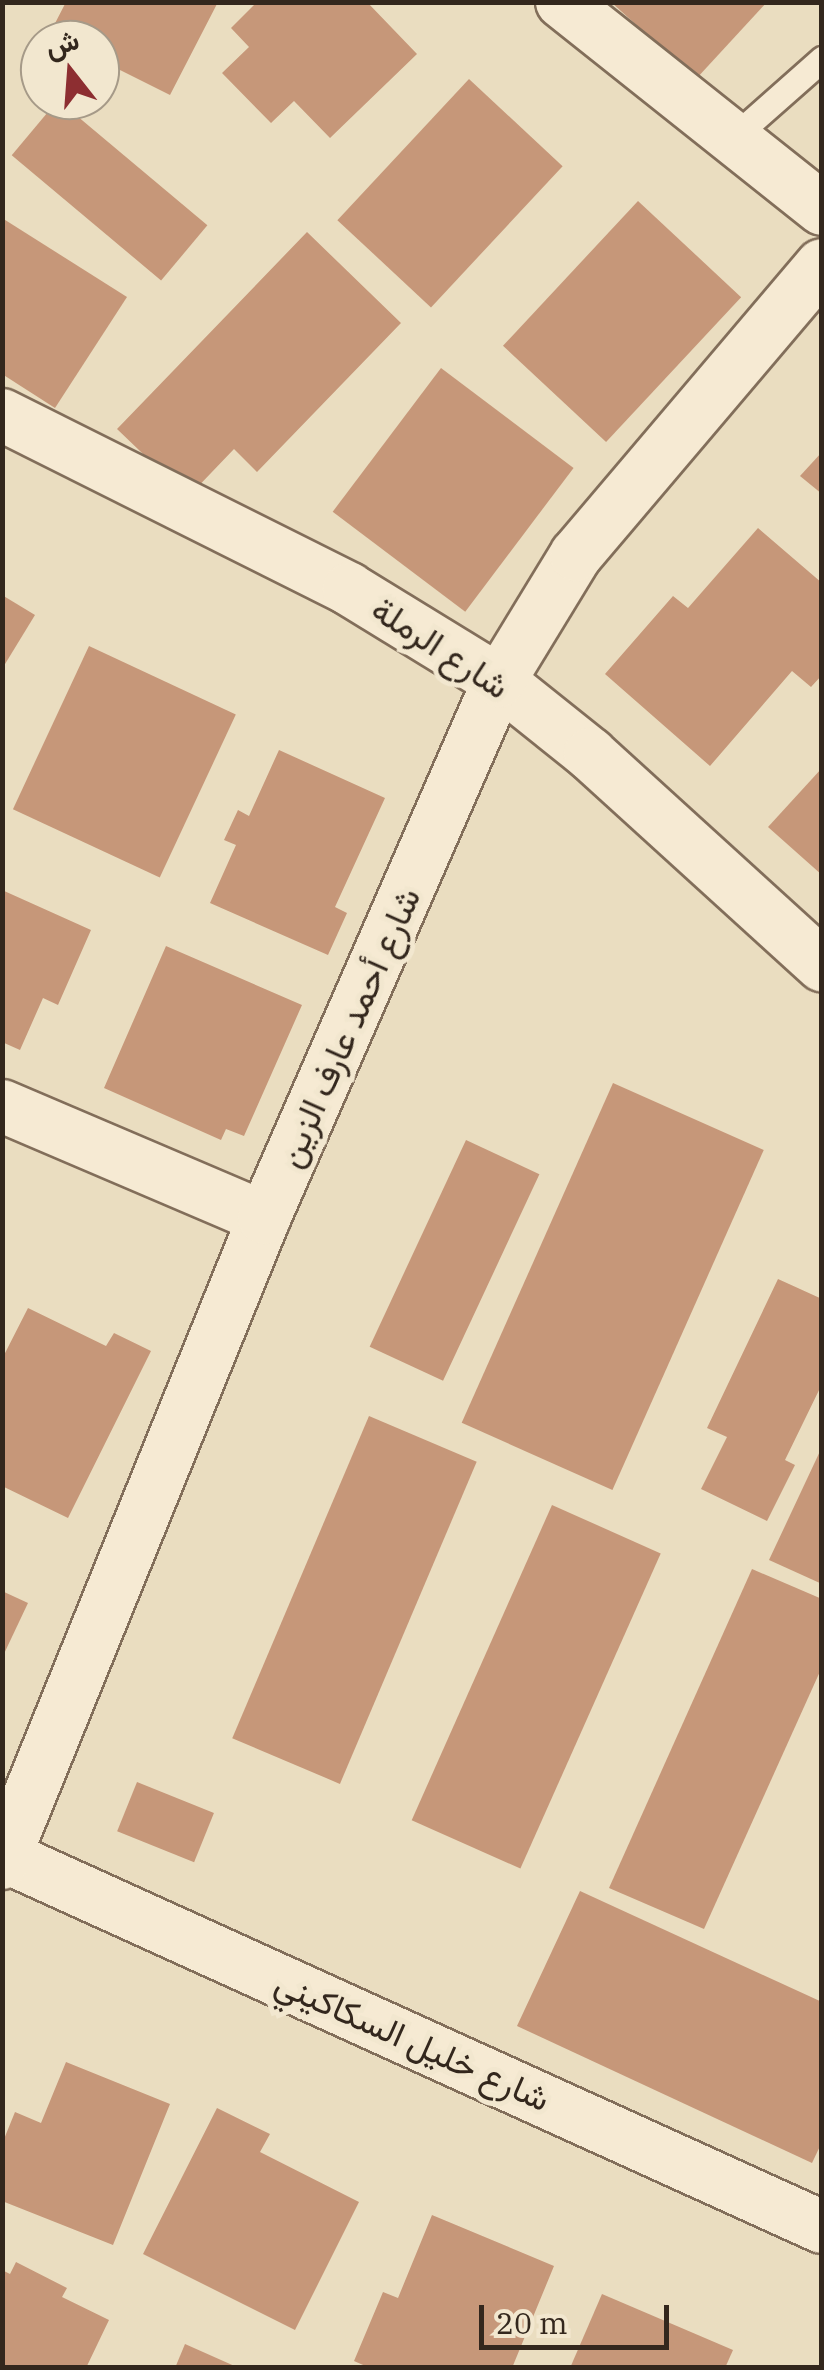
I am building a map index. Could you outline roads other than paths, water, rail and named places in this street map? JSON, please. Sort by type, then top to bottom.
[{"type":"street","points":[[562,2],[736,136],[822,208]]},
{"type":"street","name":"شارع أحمد عارف الزين","points":[[3,1858],[264,1218],[499,681],[576,555],[822,265]]},
{"type":"street","name":"شارع الرملة","points":[[2,415],[349,589],[499,681],[590,754],[822,966]]},
{"type":"street","points":[[2,1106],[264,1218]]},
{"type":"street","name":"شارع خليل السكاكيني","points":[[3,1858],[822,2226]]},
{"type":"lane","points":[[736,136],[822,59]]}]
